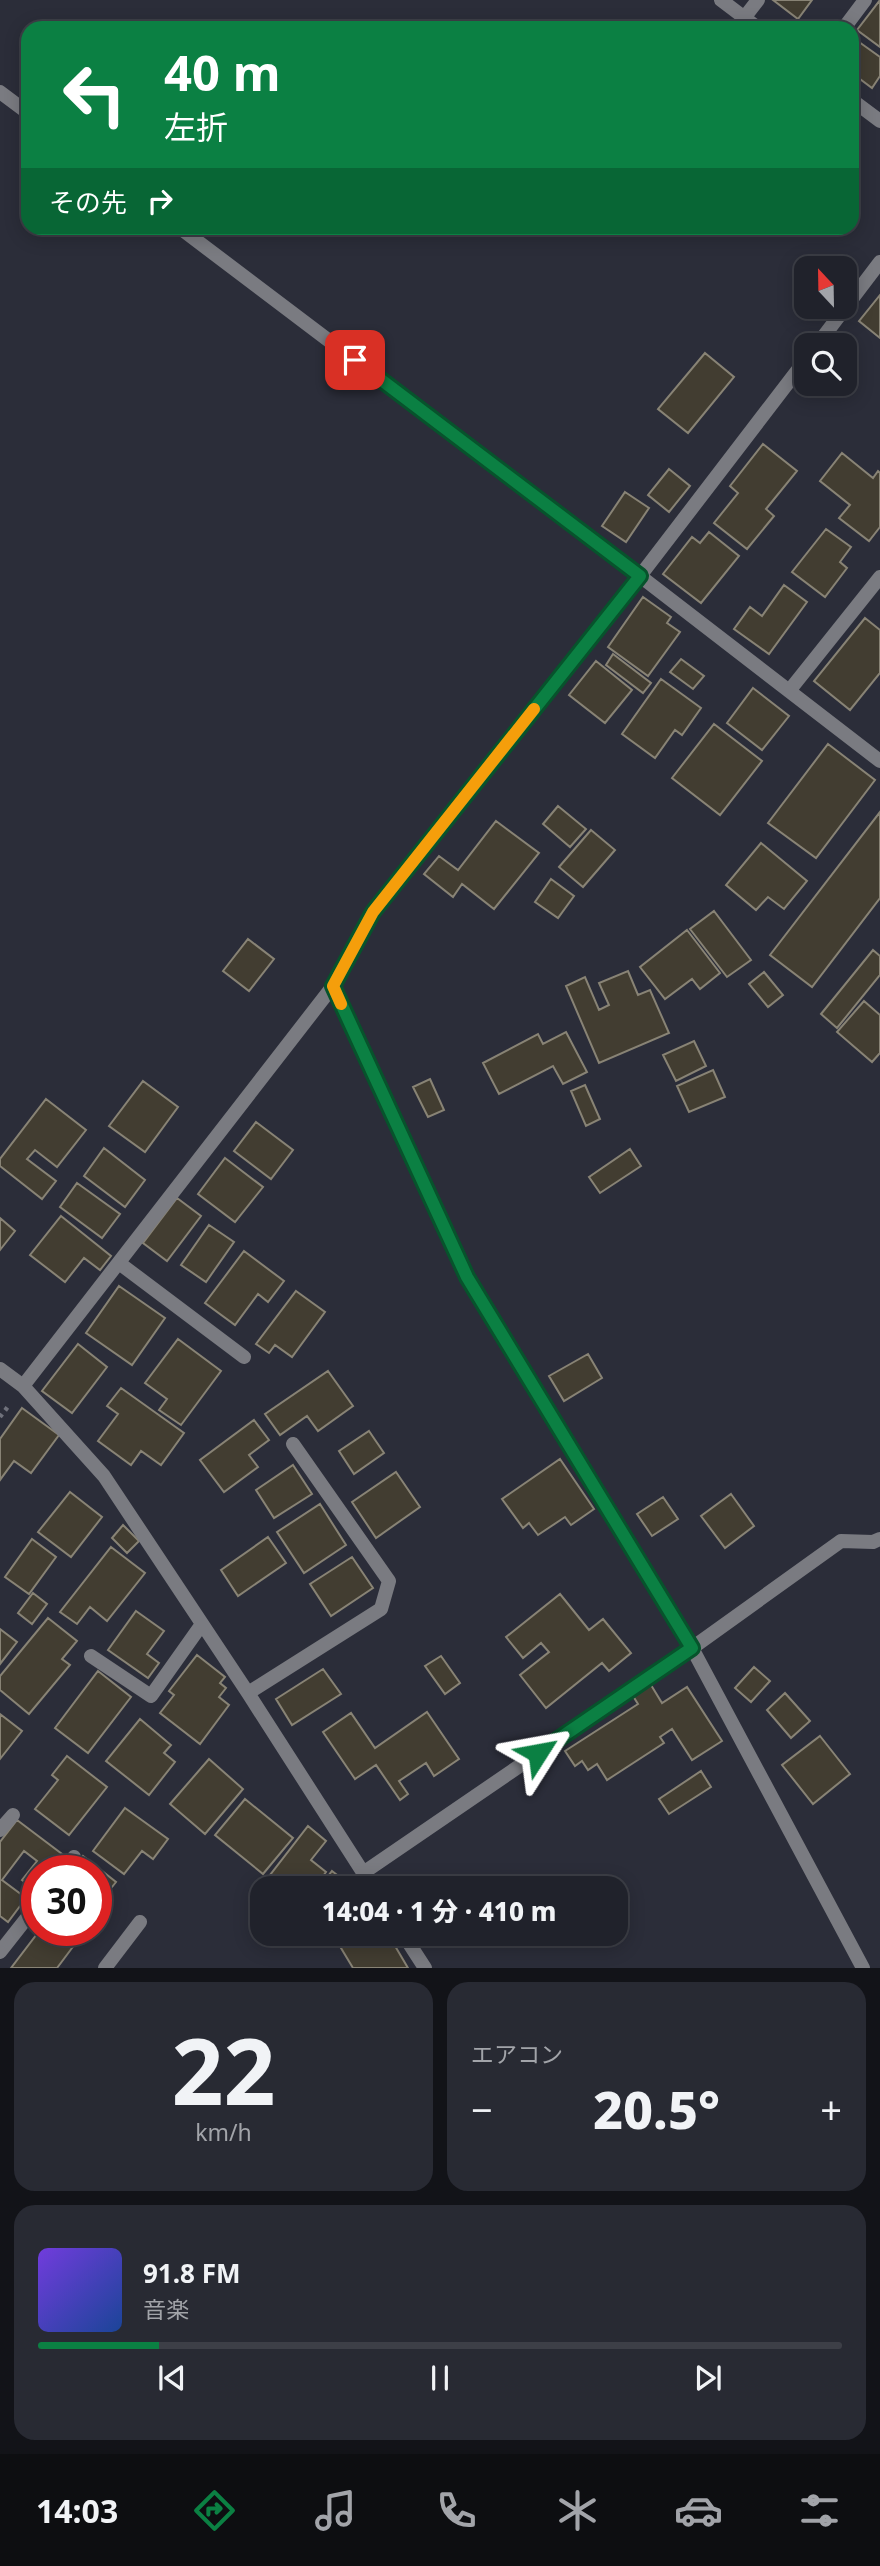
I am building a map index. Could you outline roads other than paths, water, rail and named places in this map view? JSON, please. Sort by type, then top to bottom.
[{"type":"street","points":[[721,0],[748,21]]},
{"type":"street","points":[[744,18],[758,0]]},
{"type":"street","points":[[849,21],[865,0]]},
{"type":"street","points":[[0,92],[21,108]]},
{"type":"street","points":[[859,105],[880,121]]},
{"type":"street","points":[[189,235],[880,761]]},
{"type":"street","points":[[826,333],[880,262]]},
{"type":"street","points":[[23,1387],[333,986],[373,912],[640,576],[794,375]]},
{"type":"street","points":[[789,691],[880,577]]},
{"type":"street","points":[[333,986],[467,1277],[692,1648],[863,1968]]},
{"type":"street","points":[[119,1263],[244,1357]]},
{"type":"street","points":[[0,1369],[23,1387],[104,1476],[365,1876]]},
{"type":"street","points":[[248,1693],[381,1609],[389,1581],[293,1444]]},
{"type":"street","points":[[363,1873],[692,1648],[841,1541],[873,1542],[880,1539]]},
{"type":"street","points":[[90,1656],[151,1696],[202,1624]]},
{"type":"street","points":[[0,1830],[13,1815]]},
{"type":"street","points":[[105,1968],[140,1922]]},
{"type":"street","points":[[0,1952],[21,1925]]},
{"type":"street","points":[[410,1946],[425,1968]]}]
